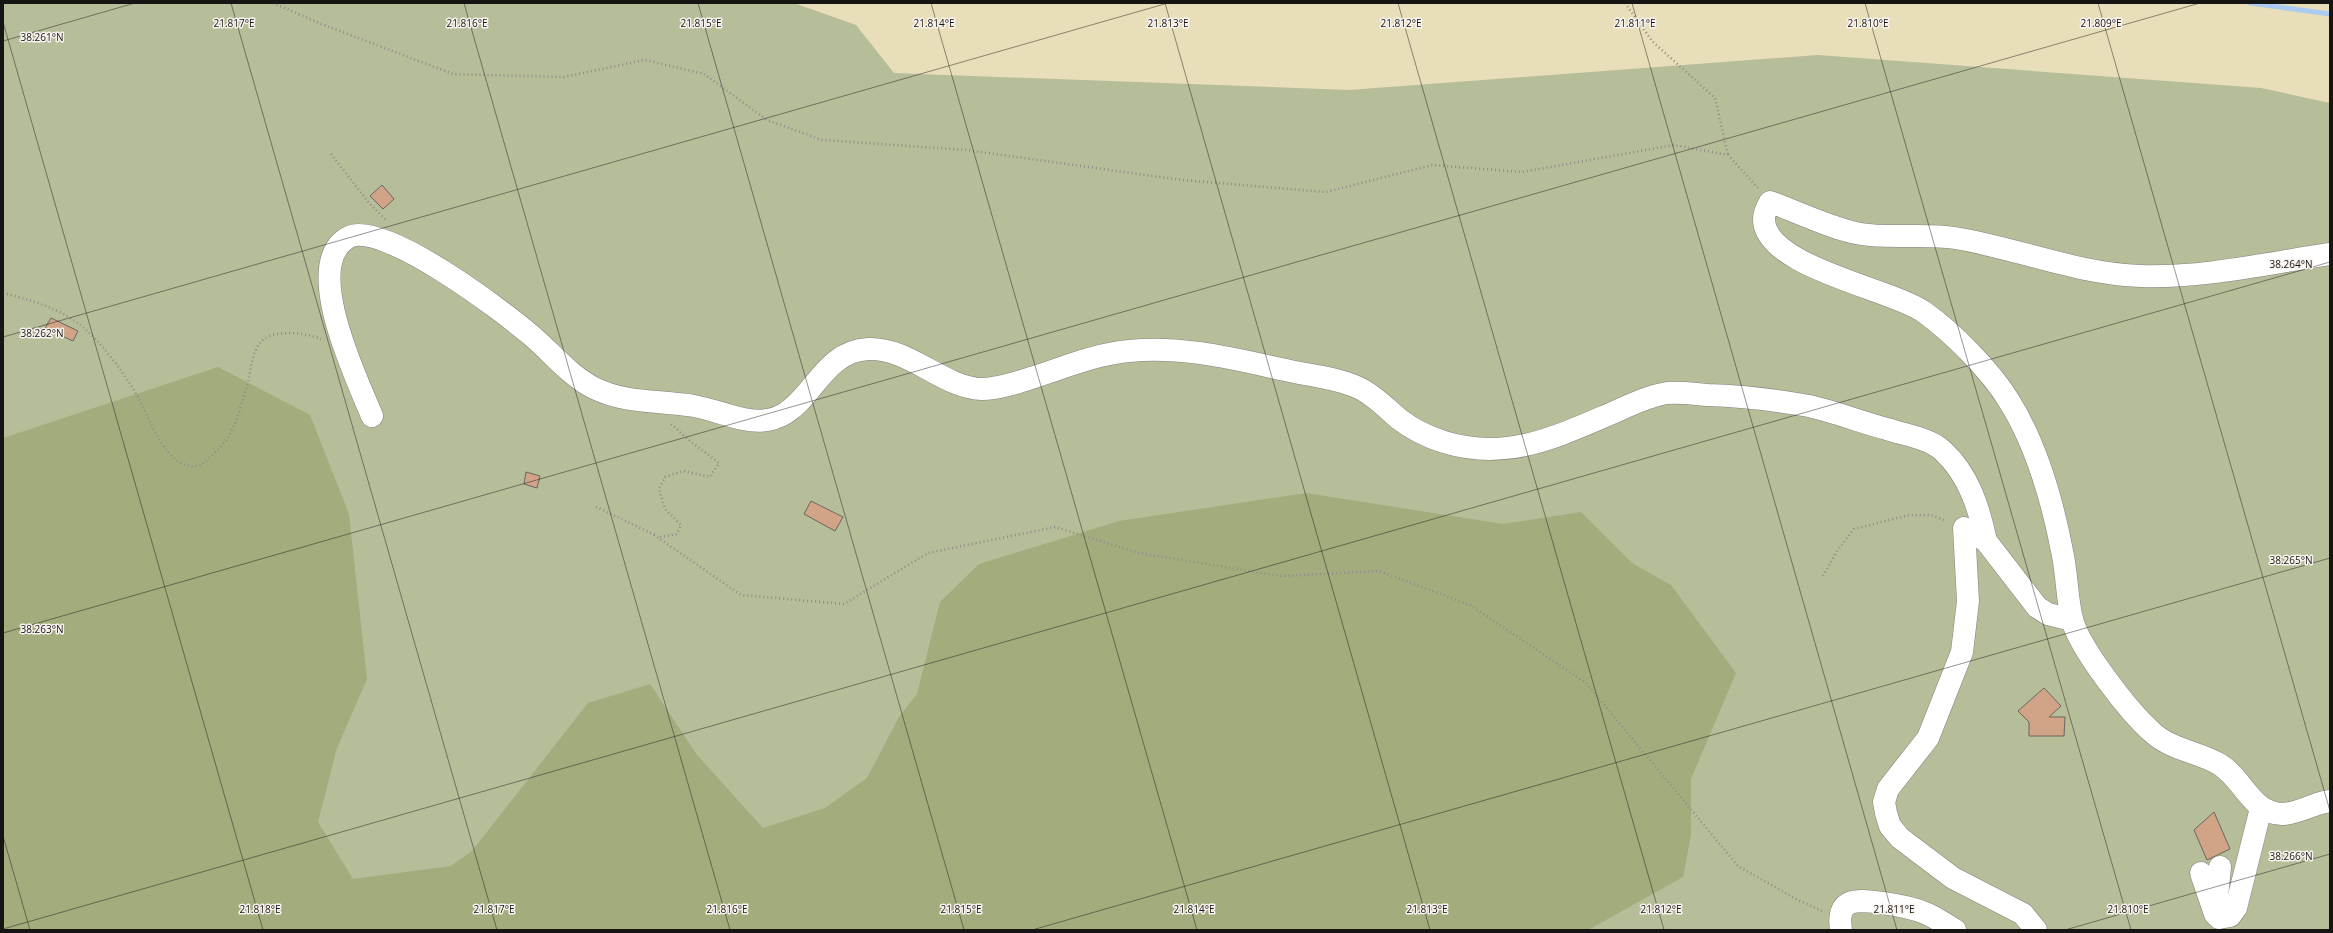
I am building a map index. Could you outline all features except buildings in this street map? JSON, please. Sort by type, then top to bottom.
[{"type":"street","points":[[2330,254],[2200,273],[2140,276],[2069,266],[1974,241],[1946,236],[1881,236],[1860,233],[1770,202],[1763,217],[1765,226],[1773,239],[1781,247],[1820,272],[1896,298],[1924,312],[1967,350],[2005,394],[2026,431],[2040,466],[2063,555],[2072,620],[2084,646],[2118,696],[2154,734],[2170,744],[2218,763],[2237,780],[2261,808],[2283,814],[2330,801]]},
{"type":"street","points":[[372,416],[346,350],[331,298],[329,269],[335,251],[341,243],[352,236],[361,234],[371,235],[426,260],[468,287],[530,333],[578,378],[590,386],[618,397],[693,406],[749,420],[773,420],[783,416],[794,408],[837,360],[852,351],[873,349],[893,352],[963,385],[980,389],[1021,381],[1097,356],[1130,351],[1158,350],[1214,356],[1343,382],[1364,390],[1405,423],[1432,438],[1452,444],[1476,448],[1504,448],[1533,445],[1641,401],[1668,393],[1731,396],[1811,407],[1938,446],[1959,468],[1978,506],[1986,541]]},
{"type":"street","points":[[1964,528],[1986,541],[2037,607],[2048,614],[2072,620]]},
{"type":"street","points":[[1964,528],[1968,601],[1962,652],[1928,738],[1888,789],[1884,802],[1886,814],[1890,826],[1900,838],[1953,878],[2023,914],[2036,930]]},
{"type":"street","points":[[2210,870],[2215,914],[2219,918],[2224,919],[2230,916],[2236,908],[2261,808]]},
{"type":"street","points":[[1840,925],[1844,907],[1860,900],[1908,907],[1926,914],[1955,930]]},
{"type":"path","points":[[273,3],[324,25],[453,74],[564,77],[645,60],[704,74],[767,120],[822,140],[966,150],[1182,180],[1326,192],[1432,165],[1522,172],[1674,145],[1728,155]]},
{"type":"path","points":[[1625,3],[1652,41],[1715,98],[1728,155],[1770,202]]},
{"type":"path","points":[[331,154],[369,203],[390,224]]},
{"type":"path","points":[[3,293],[46,305],[79,324],[114,362],[133,387],[162,445],[172,456],[188,466],[201,466],[227,438],[245,391],[256,349],[266,338],[297,332],[310,334],[346,350]]},
{"type":"path","points":[[596,507],[662,538],[677,534],[681,525],[665,509],[659,489],[665,477],[683,472],[710,477],[719,463],[690,442],[670,422],[668,404]]},
{"type":"path","points":[[1823,576],[1837,551],[1854,529],[1910,515],[1931,514],[1964,528]]},
{"type":"path","points":[[654,535],[741,595],[844,604],[928,554],[1055,527],[1140,553],[1281,576],[1380,571],[1470,605],[1586,683],[1738,866],[1840,925]]},
{"type":"green space","points":[[3,3],[2330,3],[2330,930],[3,930]]},
{"type":"green space","points":[[218,367],[310,415],[349,514],[367,679],[337,748],[318,822],[353,879],[451,866],[472,851],[588,703],[650,684],[697,755],[763,828],[825,808],[867,778],[899,717],[917,694],[940,602],[979,564],[1119,521],[1306,493],[1503,524],[1581,512],[1632,563],[1671,585],[1736,673],[1691,779],[1691,835],[1683,877],[1588,930],[3,930],[3,438]]},
{"type":"sand","points":[[794,3],[2330,3],[2330,103],[2261,88],[1818,55],[1349,90],[894,73],[856,25]]},
{"type":"waterway","points":[[2250,3],[2330,14]]}]
